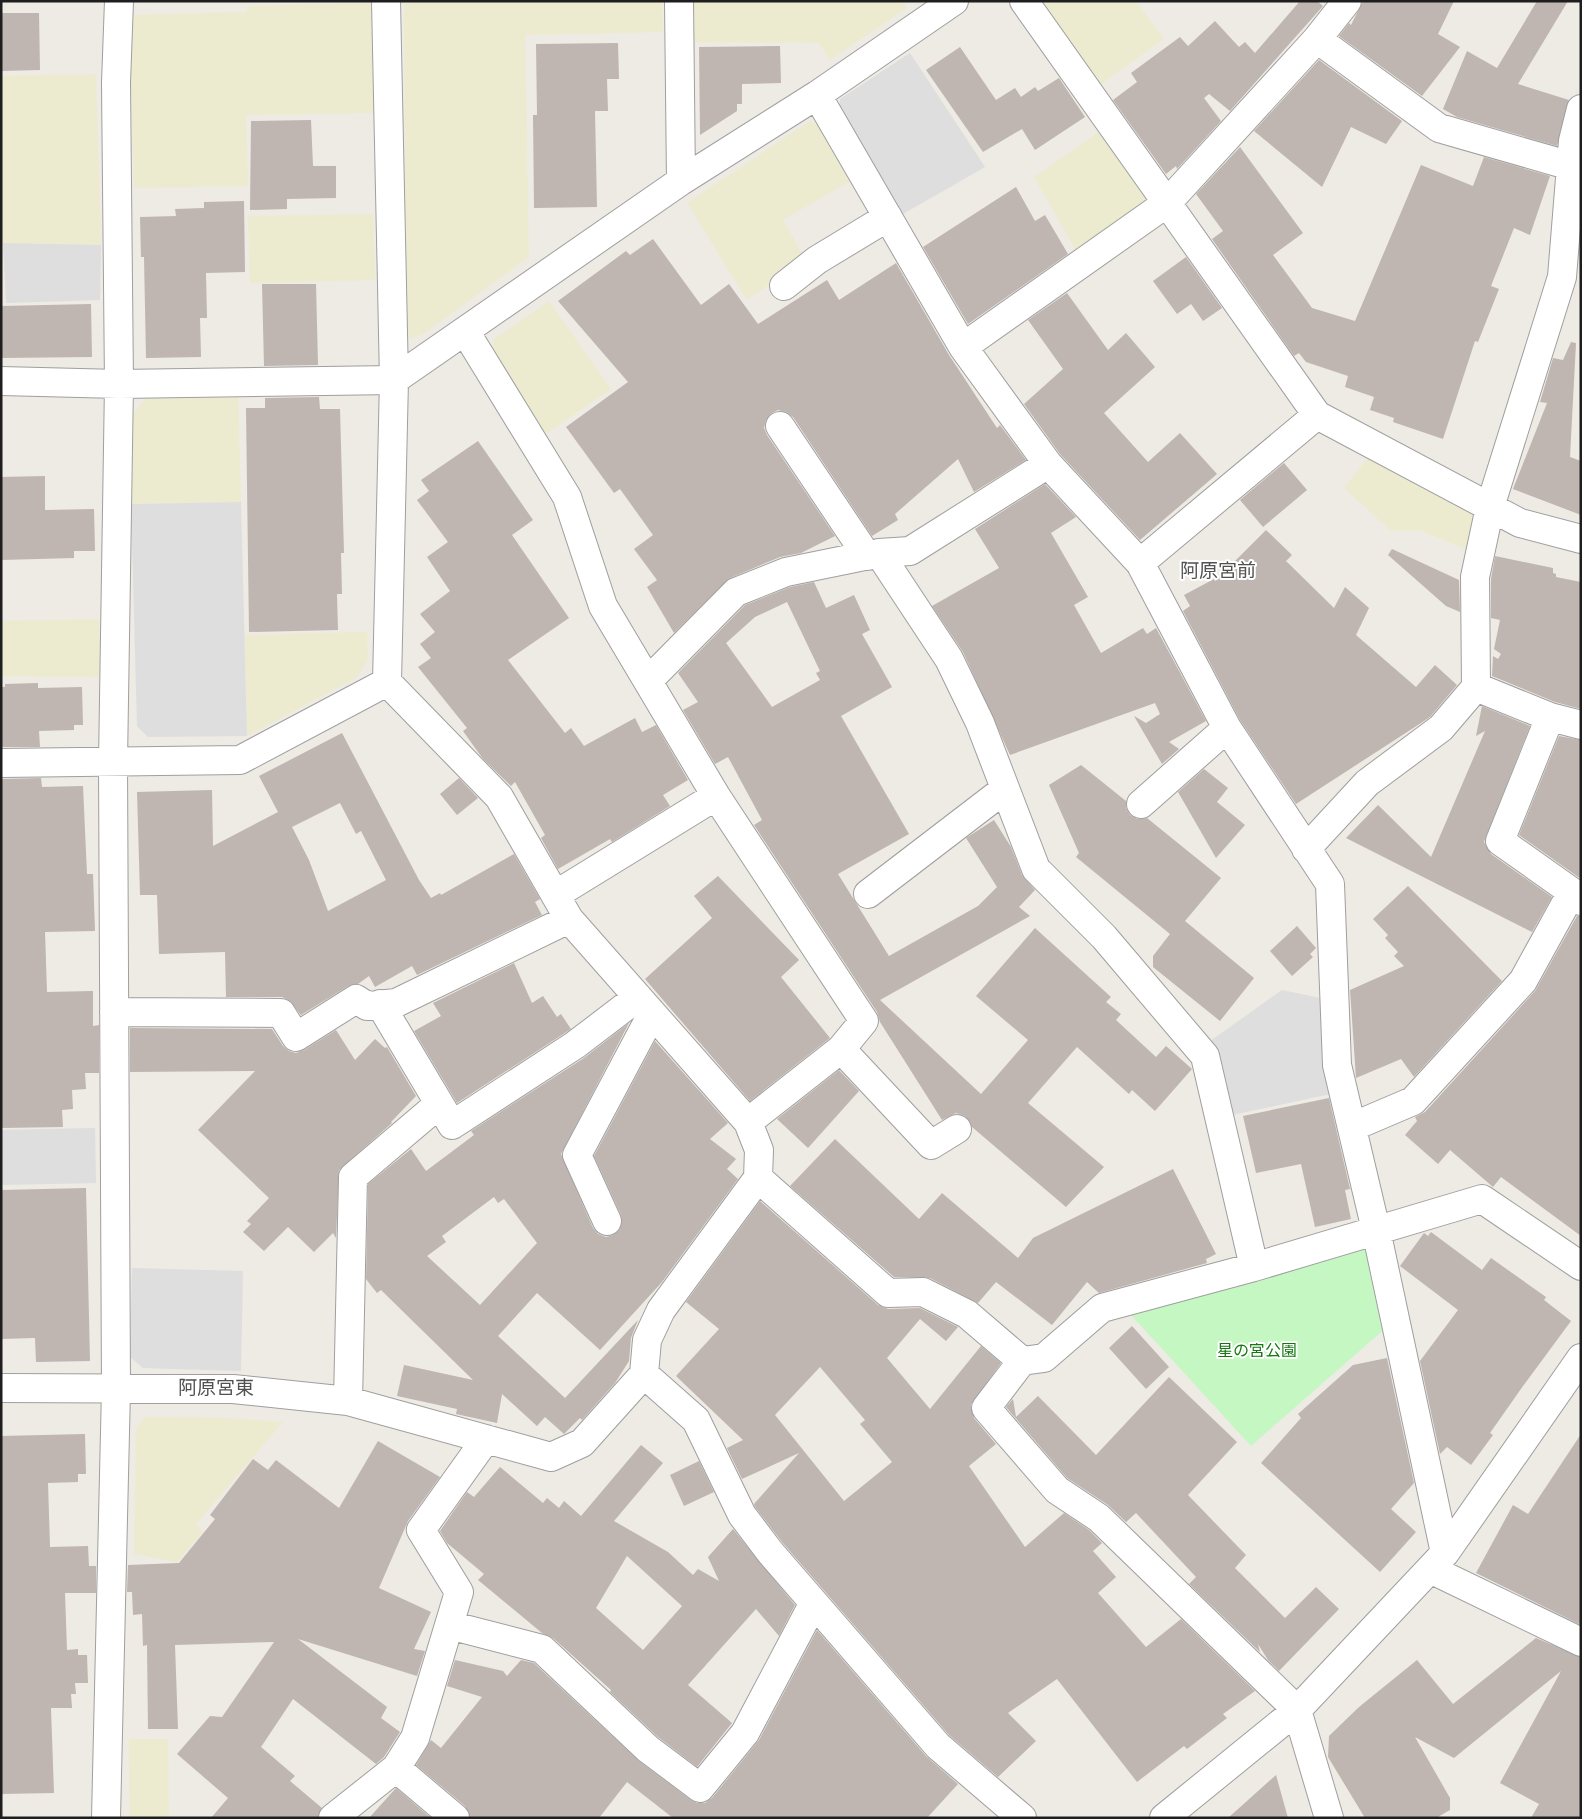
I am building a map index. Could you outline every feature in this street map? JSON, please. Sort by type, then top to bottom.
[{"type":"street","points":[[106,1818],[116,1389],[113,763],[119,384],[116,83],[119,1]]},
{"type":"street","points":[[1,1388],[232,1389],[348,1401],[551,1457],[582,1443],[644,1374],[647,1340],[661,1310],[758,1178],[759,1150],[748,1122],[569,919],[499,797],[387,682],[394,380],[386,1]]},
{"type":"street","points":[[679,1],[681,180]]},
{"type":"street","points":[[1,382],[119,384],[394,380],[681,180],[817,95],[954,1]]},
{"type":"street","points":[[1024,1],[1317,415],[1520,523],[1581,539]]},
{"type":"street","points":[[963,347],[1167,203],[1317,39],[1347,1]]},
{"type":"street","points":[[1317,39],[1439,128],[1575,150]]},
{"type":"street","points":[[817,95],[963,347],[1048,464],[1140,563],[1227,728],[1330,884],[1337,1065],[1376,1230],[1438,1561],[1581,1642]]},
{"type":"street","points":[[1306,849],[1367,783],[1441,728],[1476,687],[1475,577],[1490,507],[1571,280],[1575,150],[1581,108]]},
{"type":"street","points":[[784,286],[817,260],[888,217]]},
{"type":"street","points":[[465,331],[567,498],[602,606],[716,796],[864,1021],[841,1049],[748,1122]]},
{"type":"street","points":[[1140,563],[1317,415]]},
{"type":"street","points":[[780,426],[949,659],[980,723],[1036,869],[1104,937],[1204,1056],[1254,1267]]},
{"type":"street","points":[[648,681],[736,592],[786,572],[873,554],[910,551],[1048,464]]},
{"type":"street","points":[[1,763],[240,760],[387,682]]},
{"type":"street","points":[[1476,687],[1550,717],[1581,726]]},
{"type":"street","points":[[1352,1127],[1412,1101],[1419,1094],[1523,981],[1577,896],[1500,842],[1550,717]]},
{"type":"street","points":[[1141,804],[1227,728]]},
{"type":"street","points":[[868,894],[1006,789]]},
{"type":"street","points":[[555,895],[716,796]]},
{"type":"street","points":[[114,1012],[281,1013],[296,1037],[356,999],[367,1006],[396,1003],[569,919]]},
{"type":"street","points":[[380,1004],[452,1125],[576,1045],[645,1005]]},
{"type":"street","points":[[607,1221],[577,1155],[645,1005]]},
{"type":"street","points":[[841,1049],[931,1144],[957,1129]]},
{"type":"street","points":[[348,1401],[354,1177],[439,1104]]},
{"type":"street","points":[[758,1178],[888,1293],[923,1292],[932,1296],[967,1314],[1022,1361]]},
{"type":"street","points":[[1329,1818],[1297,1710],[1099,1518],[1058,1490],[986,1408],[1022,1361],[1044,1358],[1102,1308],[1254,1267],[1482,1199],[1581,1266]]},
{"type":"street","points":[[1164,1818],[1297,1710],[1438,1561],[1581,1358]]},
{"type":"street","points":[[644,1374],[696,1420],[742,1515],[770,1552],[938,1746],[1022,1818]]},
{"type":"street","points":[[333,1818],[396,1768],[415,1738],[459,1592],[421,1530],[486,1439]]},
{"type":"street","points":[[449,1625],[542,1648],[648,1749],[700,1788],[745,1732],[810,1610],[816,1605]]},
{"type":"street","points":[[396,1768],[455,1818]]},
{"type":"green space","points":[[404,1],[662,1],[663,32],[525,35],[529,257],[422,335],[410,339],[406,329]]},
{"type":"green space","points":[[689,1],[902,1],[907,8],[830,60],[819,43],[689,42]]},
{"type":"green space","points":[[1034,1],[1136,1],[1164,39],[1097,87]]},
{"type":"green space","points":[[373,3],[375,113],[246,115],[248,186],[134,188],[129,15],[247,12],[247,6]]},
{"type":"green space","points":[[96,74],[101,245],[1,243],[1,76]]},
{"type":"green space","points":[[810,121],[819,125],[852,180],[783,220],[805,259],[747,300],[687,203]]},
{"type":"green space","points":[[1100,131],[1147,198],[1147,208],[1079,256],[1034,177]]},
{"type":"green space","points":[[373,214],[375,280],[250,283],[248,216]]},
{"type":"green space","points":[[549,301],[611,389],[543,436],[491,353],[494,339]]},
{"type":"green space","points":[[238,397],[241,502],[131,504],[129,419],[145,399]]},
{"type":"green space","points":[[1370,455],[1474,515],[1468,550],[1419,530],[1391,531],[1344,488]]},
{"type":"green space","points":[[99,619],[101,677],[1,676],[1,621]]},
{"type":"green space","points":[[367,632],[368,660],[356,678],[247,736],[245,635]]},
{"type":"green space","name":"星の宮公園","points":[[1362,1248],[1374,1259],[1388,1326],[1251,1446],[1131,1315]]},
{"type":"green space","points":[[146,1417],[228,1418],[283,1422],[196,1524],[203,1532],[177,1562],[134,1554],[136,1428]]},
{"type":"green space","points":[[129,1739],[168,1739],[169,1818],[130,1818]]},
{"type":"shaded area","points":[[910,53],[985,167],[896,218],[839,117],[840,99]]},
{"type":"shaded area","points":[[3,243],[101,245],[100,300],[6,303]]},
{"type":"shaded area","points":[[241,502],[247,736],[148,737],[137,726],[131,504]]},
{"type":"shaded area","points":[[1282,990],[1325,999],[1335,1093],[1232,1115],[1206,1044]]},
{"type":"shaded area","points":[[95,1128],[96,1183],[1,1185],[1,1130]]},
{"type":"shaded area","points":[[132,1268],[243,1271],[241,1371],[143,1368],[130,1357]]},
{"type":"building","points":[[1300,1],[1317,1],[1323,6],[1230,111],[1209,94],[1204,98],[1221,121],[1177,169],[1176,166],[1166,174],[1113,100],[1137,82],[1131,73],[1180,37],[1188,46],[1215,21],[1239,47],[1245,42],[1255,53]]},
{"type":"building","points":[[1363,1],[1454,1],[1438,34],[1460,47],[1422,96],[1339,36],[1349,23],[1351,25]]},
{"type":"building","points":[[1537,1],[1568,1],[1518,84],[1569,100],[1557,146],[1457,117],[1443,109],[1467,51],[1497,68]]},
{"type":"building","points":[[1,13],[39,13],[40,70],[1,71]]},
{"type":"building","points":[[618,43],[619,79],[607,79],[608,111],[595,111],[597,207],[534,208],[533,115],[537,115],[536,44]]},
{"type":"building","points":[[780,46],[781,83],[742,84],[742,104],[737,104],[737,111],[700,135],[699,47]]},
{"type":"building","points":[[960,47],[996,100],[1015,88],[1021,97],[1035,87],[1038,91],[1059,78],[1085,117],[1035,150],[1022,129],[983,152],[926,70]]},
{"type":"building","points":[[1319,60],[1402,121],[1386,144],[1351,127],[1322,187],[1254,131]]},
{"type":"building","points":[[311,120],[313,166],[336,166],[336,198],[287,199],[287,209],[250,210],[251,121]]},
{"type":"building","points":[[1240,147],[1303,233],[1273,255],[1312,308],[1355,321],[1421,165],[1473,186],[1484,157],[1550,176],[1530,235],[1514,228],[1491,286],[1499,289],[1478,342],[1475,341],[1443,439],[1393,422],[1394,418],[1370,410],[1374,397],[1345,387],[1348,376],[1306,362],[1299,353],[1294,356],[1212,239],[1223,231],[1196,194]]},
{"type":"building","points":[[1016,187],[1035,221],[1045,215],[1068,254],[968,324],[923,247]]},
{"type":"building","points":[[244,201],[245,272],[206,273],[207,318],[200,318],[201,357],[146,358],[144,257],[141,257],[140,217],[176,216],[175,209],[204,208],[204,202]]},
{"type":"building","points":[[653,239],[701,305],[729,284],[758,324],[827,280],[839,300],[896,263],[949,355],[997,428],[1000,425],[1026,460],[974,492],[958,459],[895,514],[898,520],[872,536],[793,417],[786,412],[778,410],[772,413],[766,420],[764,428],[767,435],[835,536],[801,553],[780,557],[730,578],[674,633],[647,587],[657,580],[634,549],[653,535],[620,489],[614,493],[566,427],[628,382],[558,301],[626,251],[630,255]]},
{"type":"building","points":[[1186,257],[1222,308],[1203,321],[1191,304],[1177,314],[1153,281]]},
{"type":"building","points":[[262,284],[316,284],[318,365],[264,366]]},
{"type":"building","points":[[1067,293],[1108,350],[1126,333],[1155,367],[1104,413],[1148,462],[1180,433],[1217,474],[1140,540],[1060,454],[1024,404],[1063,369],[1028,320]]},
{"type":"building","points":[[91,304],[92,357],[1,358],[1,306]]},
{"type":"building","points":[[1571,342],[1576,343],[1570,457],[1581,461],[1581,515],[1513,489],[1547,403],[1540,402],[1553,358],[1563,360]]},
{"type":"building","points":[[319,397],[320,409],[340,409],[344,553],[341,553],[342,594],[337,594],[338,630],[249,632],[246,408],[265,408],[265,398]]},
{"type":"building","points":[[478,441],[533,520],[512,535],[569,618],[508,660],[565,733],[571,728],[584,746],[635,718],[642,732],[656,725],[688,780],[663,795],[670,806],[612,842],[610,839],[558,869],[541,838],[545,835],[515,782],[511,786],[483,759],[463,731],[467,728],[418,667],[431,658],[420,644],[435,632],[420,614],[450,591],[427,557],[448,542],[417,500],[429,491],[421,480]]},
{"type":"building","points":[[1284,463],[1307,490],[1263,527],[1240,500]]},
{"type":"building","points":[[45,476],[45,510],[94,509],[95,551],[74,551],[74,558],[1,560],[1,477]]},
{"type":"building","points":[[1045,484],[1076,517],[1051,533],[1088,597],[1074,605],[1101,653],[1143,628],[1147,634],[1156,628],[1206,721],[1169,742],[1179,749],[1162,764],[1134,716],[1146,723],[1160,714],[1155,703],[1010,755],[963,652],[932,606],[999,568],[975,529]]},
{"type":"building","points":[[1266,530],[1292,555],[1286,561],[1334,608],[1345,587],[1369,608],[1356,635],[1416,687],[1435,665],[1457,685],[1430,717],[1296,804],[1240,720],[1183,611],[1190,606],[1184,595],[1214,579],[1215,581]]},
{"type":"building","points":[[1392,549],[1459,580],[1460,612],[1446,606],[1388,555]]},
{"type":"building","points":[[1495,556],[1553,568],[1553,573],[1556,574],[1556,577],[1581,582],[1581,709],[1555,702],[1492,676],[1493,656],[1498,659],[1501,654],[1494,649],[1500,620],[1491,618],[1491,579]]},
{"type":"building","points":[[814,582],[826,608],[854,595],[870,630],[862,634],[892,687],[841,716],[909,834],[838,874],[889,956],[978,906],[997,887],[966,838],[994,820],[1011,847],[1022,875],[1035,890],[1019,907],[1030,916],[880,1000],[981,1094],[1028,1040],[976,996],[1035,928],[1111,997],[1106,1002],[1121,1014],[1116,1020],[1156,1057],[1166,1046],[1192,1069],[1155,1111],[1132,1090],[1129,1094],[1077,1047],[1028,1103],[1104,1167],[1066,1207],[972,1127],[965,1116],[956,1113],[942,1120],[880,1022],[877,1012],[754,825],[762,820],[728,757],[715,764],[683,710],[698,702],[678,673],[745,605],[790,587]],"holes":[[[787,602],[820,671],[816,673],[820,680],[772,707],[726,643],[755,617]]]},
{"type":"building","points":[[38,683],[38,688],[82,687],[83,725],[74,725],[74,730],[39,731],[40,747],[1,747],[1,687],[5,687],[5,684]]},
{"type":"building","points":[[1482,706],[1530,726],[1484,842],[1491,854],[1552,897],[1532,932],[1346,838],[1378,805],[1431,857],[1485,731],[1476,736]]},
{"type":"building","points":[[342,733],[419,880],[431,898],[440,893],[441,895],[514,854],[540,899],[535,902],[542,915],[417,975],[412,966],[375,987],[369,976],[358,984],[348,986],[301,1015],[289,1000],[282,997],[226,997],[225,952],[159,954],[157,895],[140,895],[137,792],[212,790],[213,846],[278,812],[259,776]],"holes":[[[340,803],[356,834],[361,831],[386,880],[328,911],[309,860],[292,827]]]},
{"type":"building","points":[[1559,736],[1581,740],[1581,879],[1519,835]]},
{"type":"building","points":[[1081,765],[1126,801],[1126,808],[1130,815],[1137,819],[1147,818],[1221,878],[1185,921],[1254,978],[1220,1021],[1153,967],[1153,956],[1170,934],[1076,857],[1079,853],[1049,785]]},
{"type":"building","points":[[1204,769],[1228,788],[1217,802],[1245,825],[1216,858],[1178,792]]},
{"type":"building","points":[[41,778],[42,787],[83,786],[87,874],[93,874],[95,931],[45,932],[47,992],[93,991],[93,1026],[99,1025],[99,1073],[85,1073],[86,1089],[72,1090],[73,1109],[62,1110],[63,1127],[1,1128],[1,779]]},
{"type":"building","points":[[459,778],[478,798],[457,815],[440,794]]},
{"type":"building","points":[[718,876],[799,960],[781,977],[830,1038],[750,1101],[645,979],[712,918],[694,896]]},
{"type":"building","points":[[1408,886],[1502,981],[1414,1077],[1401,1059],[1356,1078],[1350,990],[1404,966],[1394,956],[1398,952],[1385,938],[1388,935],[1373,919]]},
{"type":"building","points":[[1577,916],[1581,916],[1581,1236],[1501,1177],[1493,1187],[1450,1150],[1438,1164],[1405,1135],[1417,1121],[1415,1117],[1425,1112],[1535,991]]},
{"type":"building","points":[[1297,926],[1316,948],[1310,954],[1313,957],[1292,976],[1270,951]]},
{"type":"building","points":[[514,963],[532,1003],[543,996],[557,1017],[561,1014],[571,1029],[457,1103],[414,1031],[441,1016],[433,1003]]},
{"type":"building","points":[[629,1023],[561,1154],[593,1228],[598,1234],[606,1237],[613,1235],[619,1230],[622,1223],[621,1215],[594,1156],[655,1041],[728,1123],[710,1139],[736,1159],[727,1169],[738,1179],[662,1282],[600,1350],[537,1293],[498,1336],[565,1398],[638,1320],[631,1338],[629,1361],[615,1383],[582,1420],[580,1418],[564,1434],[545,1417],[537,1426],[502,1394],[497,1423],[456,1414],[457,1409],[397,1396],[404,1365],[473,1380],[381,1290],[377,1293],[366,1279],[368,1184],[411,1149],[426,1171],[474,1135],[471,1131],[584,1058]],"holes":[[[494,1197],[498,1203],[504,1199],[537,1243],[480,1305],[427,1256],[446,1242],[442,1236]]]},
{"type":"building","points":[[130,1028],[272,1029],[283,1046],[289,1051],[296,1053],[336,1030],[355,1060],[375,1039],[385,1048],[387,1047],[416,1096],[392,1123],[339,1170],[336,1238],[333,1233],[314,1252],[288,1227],[264,1251],[243,1232],[251,1224],[247,1221],[269,1198],[198,1130],[255,1071],[130,1072]]},
{"type":"building","points":[[839,1070],[859,1091],[808,1148],[777,1119]]},
{"type":"building","points":[[1329,1098],[1350,1189],[1345,1190],[1351,1219],[1315,1227],[1301,1164],[1256,1173],[1243,1116]]},
{"type":"building","points":[[835,1139],[919,1219],[942,1193],[1018,1258],[1033,1238],[1173,1169],[1216,1254],[1206,1259],[1207,1263],[1099,1293],[1087,1282],[1052,1325],[996,1282],[978,1303],[930,1278],[894,1277],[790,1186]]},
{"type":"building","points":[[86,1188],[90,1361],[36,1362],[35,1338],[1,1339],[1,1190]]},
{"type":"building","points":[[760,1201],[878,1305],[888,1309],[920,1308],[958,1327],[946,1341],[920,1319],[887,1358],[930,1409],[981,1346],[1001,1363],[971,1405],[974,1418],[996,1444],[969,1466],[1025,1547],[1064,1513],[1089,1530],[1102,1543],[1093,1551],[1116,1577],[1098,1593],[1146,1647],[1181,1619],[1255,1691],[1223,1714],[1227,1718],[1187,1749],[1184,1746],[1137,1782],[1057,1679],[1008,1713],[1036,1741],[998,1777],[949,1735],[782,1542],[755,1507],[754,1504],[799,1453],[742,1479],[727,1448],[743,1440],[676,1376],[719,1329],[686,1302]],"holes":[[[820,1367],[865,1420],[860,1424],[892,1462],[844,1501],[775,1415]]]},
{"type":"building","points":[[1431,1232],[1482,1270],[1491,1258],[1546,1297],[1544,1300],[1571,1321],[1490,1433],[1493,1435],[1471,1465],[1447,1447],[1440,1454],[1420,1361],[1458,1310],[1400,1266],[1424,1233],[1428,1236]]},
{"type":"building","points":[[1132,1326],[1169,1367],[1146,1389],[1109,1348]]},
{"type":"building","points":[[1387,1358],[1414,1483],[1391,1509],[1416,1532],[1380,1572],[1261,1463],[1301,1418],[1298,1414],[1353,1365]]},
{"type":"building","points":[[1169,1377],[1237,1442],[1188,1495],[1246,1555],[1235,1568],[1285,1618],[1316,1587],[1339,1609],[1279,1671],[1268,1660],[1258,1644],[1260,1652],[1189,1584],[1196,1577],[1136,1513],[1126,1522],[1108,1505],[1067,1478],[1006,1407],[1013,1399],[1016,1417],[1038,1396],[1096,1455]]},
{"type":"building","points":[[85,1434],[86,1474],[78,1474],[78,1482],[48,1483],[50,1547],[88,1546],[89,1566],[96,1566],[96,1593],[65,1593],[67,1650],[78,1649],[78,1655],[87,1655],[88,1683],[75,1683],[76,1694],[71,1694],[72,1708],[51,1708],[54,1793],[1,1794],[1,1436]]},
{"type":"building","points":[[1581,1434],[1581,1625],[1476,1573],[1513,1505],[1528,1514]]},
{"type":"building","points":[[378,1441],[440,1477],[408,1521],[379,1588],[431,1612],[414,1649],[425,1651],[417,1676],[298,1639],[387,1707],[381,1718],[400,1732],[384,1757],[376,1764],[293,1699],[261,1747],[295,1776],[290,1781],[322,1808],[318,1818],[211,1818],[228,1798],[177,1754],[210,1716],[222,1717],[274,1642],[175,1645],[178,1729],[148,1729],[147,1645],[143,1646],[142,1614],[133,1615],[132,1592],[127,1592],[128,1565],[179,1563],[215,1519],[210,1515],[253,1459],[268,1470],[276,1460],[339,1508]]},
{"type":"building","points":[[641,1445],[663,1463],[614,1521],[668,1552],[693,1575],[698,1569],[719,1581],[708,1557],[733,1529],[795,1605],[779,1636],[756,1609],[688,1685],[732,1723],[697,1767],[658,1737],[610,1692],[611,1690],[553,1638],[542,1633],[478,1580],[484,1574],[447,1543],[440,1531],[467,1492],[474,1497],[500,1467],[543,1503],[547,1498],[559,1508],[564,1501],[581,1516]],"holes":[[[627,1556],[682,1606],[643,1650],[596,1608]]]},
{"type":"building","points":[[699,1461],[714,1492],[684,1506],[670,1475]]},
{"type":"building","points":[[817,1630],[926,1756],[958,1784],[927,1818],[673,1818],[627,1782],[599,1818],[470,1818],[465,1806],[416,1765],[431,1740],[441,1748],[482,1697],[447,1686],[455,1660],[503,1671],[507,1676],[521,1660],[534,1663],[639,1761],[691,1800],[697,1803],[705,1803],[712,1798],[759,1740]]},
{"type":"building","points":[[1536,1638],[1581,1657],[1581,1818],[1531,1818],[1539,1804],[1500,1783],[1561,1671],[1454,1758],[1415,1737],[1450,1798],[1450,1810],[1436,1818],[1365,1818],[1328,1757],[1329,1736],[1359,1707],[1417,1660],[1453,1704]]},
{"type":"building","points":[[1276,1775],[1288,1818],[1228,1818]]},
{"type":"building","points":[[396,1788],[431,1818],[369,1818]]},
{"type":"district","name":"阿原宮前","points":[[1218,570]]},
{"type":"district","name":"阿原宮東","points":[[216,1387]]}]
